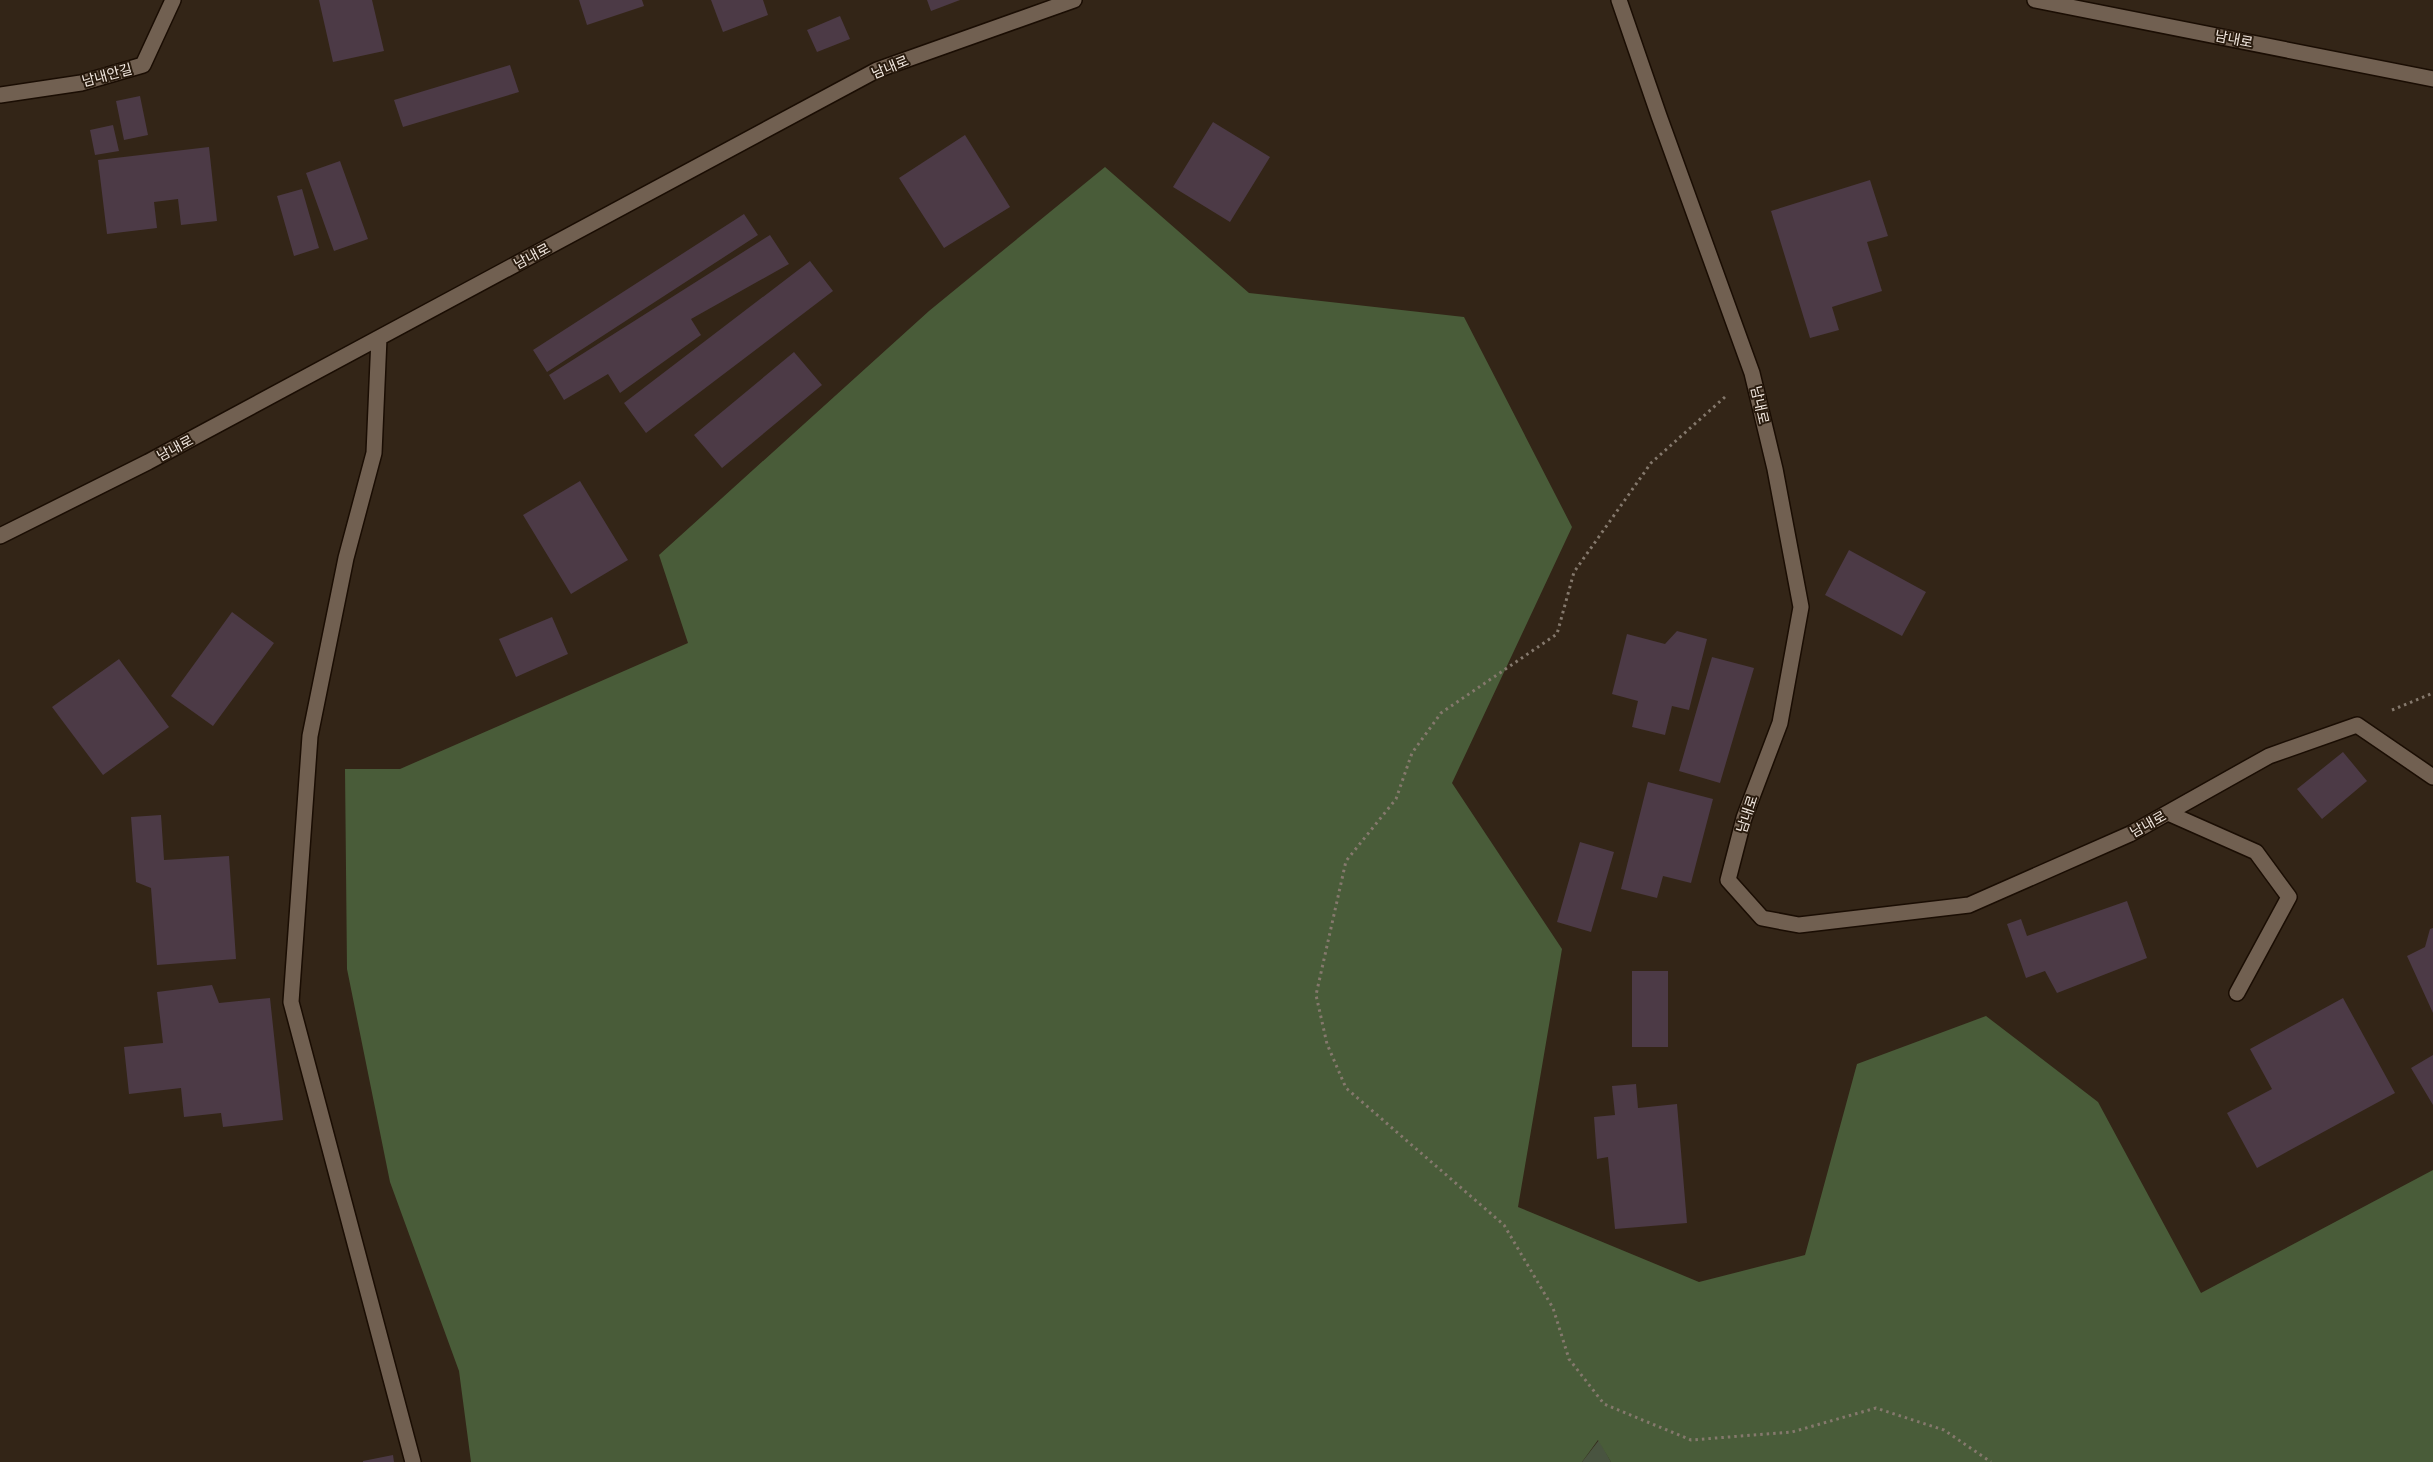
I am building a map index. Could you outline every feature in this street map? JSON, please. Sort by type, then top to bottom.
[{"type":"street","name":"남내안길","points":[[0,95],[81,83],[144,65],[173,0]]},
{"type":"street","name":"남내로","points":[[0,536],[148,462],[877,70],[1074,0]]},
{"type":"street","name":"남내로","points":[[1619,0],[1752,373],[1775,469],[1801,607],[1780,723],[1744,818],[1728,880],[1762,918],[1799,924],[1969,905],[2130,834],[2269,756],[2357,725]]},
{"type":"street","name":"남내로","points":[[2035,0],[2433,79]]},
{"type":"street","points":[[379,338],[374,453],[346,558],[310,736],[290,1002],[413,1462]]},
{"type":"street","points":[[2357,725],[2433,777]]},
{"type":"street","points":[[2168,813],[2256,852],[2290,897],[2237,993]]},
{"type":"path","points":[[1752,373],[1651,463],[1574,572],[1556,634],[1441,713],[1412,753],[1396,799],[1346,861],[1316,995],[1327,1044],[1346,1088],[1504,1225],[1553,1308],[1568,1359],[1604,1404],[1691,1440],[1792,1432],[1876,1408],[1944,1430],[1991,1462]]},
{"type":"path","points":[[2357,725],[2433,692]]},
{"type":"green space","points":[[1105,167],[1249,293],[1464,317],[1572,527],[1452,783],[1562,949],[1518,1207],[1699,1282],[1805,1255],[1857,1064],[1986,1016],[2098,1102],[2201,1293],[2433,1170],[2433,1462],[1611,1462],[1598,1440],[1582,1462],[471,1462],[459,1371],[390,1182],[347,969],[345,769],[400,769],[688,643],[659,555],[929,311]]},
{"type":"green space","points":[[1599,1440],[1611,1462],[1582,1462]]},
{"type":"building","points":[[319,0],[372,0],[384,51],[333,62]]},
{"type":"building","points":[[579,0],[642,0],[644,6],[587,25]]},
{"type":"building","points":[[711,0],[763,0],[768,15],[723,32]]},
{"type":"building","points":[[927,0],[960,0],[931,11]]},
{"type":"building","points":[[840,16],[850,39],[817,52],[807,30]]},
{"type":"building","points":[[510,65],[519,92],[403,127],[394,100]]},
{"type":"building","points":[[140,96],[148,135],[124,140],[116,101]]},
{"type":"building","points":[[1213,122],[1270,157],[1230,222],[1173,187]]},
{"type":"building","points":[[113,125],[119,151],[95,155],[90,130]]},
{"type":"building","points":[[965,135],[1010,207],[944,248],[899,178]]},
{"type":"building","points":[[209,147],[217,221],[181,225],[178,199],[154,202],[157,228],[107,234],[98,160]]},
{"type":"building","points":[[340,161],[368,239],[334,251],[306,173]]},
{"type":"building","points":[[1870,180],[1888,236],[1867,242],[1882,291],[1832,307],[1839,330],[1810,338],[1771,211]]},
{"type":"building","points":[[302,189],[319,248],[294,256],[277,196]]},
{"type":"building","points":[[744,214],[758,235],[547,372],[533,350]]},
{"type":"building","points":[[770,235],[789,264],[691,319],[701,335],[620,393],[608,374],[564,400],[549,375]]},
{"type":"building","points":[[810,261],[833,291],[646,433],[624,403]]},
{"type":"building","points":[[794,352],[822,385],[722,468],[694,435]]},
{"type":"building","points":[[580,481],[628,560],[571,594],[523,515]]},
{"type":"building","points":[[1849,550],[1926,592],[1902,636],[1825,595]]},
{"type":"building","points":[[232,612],[274,643],[213,726],[171,696]]},
{"type":"building","points":[[552,617],[568,654],[516,677],[499,639]]},
{"type":"building","points":[[1677,631],[1707,639],[1689,710],[1672,706],[1665,735],[1632,727],[1638,701],[1612,694],[1627,634],[1665,644]]},
{"type":"building","points":[[1712,657],[1754,668],[1720,783],[1679,771]]},
{"type":"building","points":[[119,659],[169,727],[103,775],[52,707]]},
{"type":"building","points":[[2343,752],[2367,781],[2322,819],[2297,789]]},
{"type":"building","points":[[1648,782],[1713,799],[1691,883],[1663,876],[1657,898],[1621,889]]},
{"type":"building","points":[[161,815],[164,860],[229,856],[236,959],[157,965],[151,888],[136,882],[131,817]]},
{"type":"building","points":[[1580,842],[1614,852],[1591,932],[1557,922]]},
{"type":"building","points":[[2127,901],[2147,958],[2057,993],[2045,971],[2026,978],[2007,924],[2021,919],[2027,936]]},
{"type":"building","points":[[2433,928],[2433,1013],[2407,956],[2425,947],[2430,929]]},
{"type":"building","points":[[1632,971],[1668,971],[1668,1047],[1632,1047]]},
{"type":"building","points":[[212,985],[219,1003],[270,998],[283,1120],[223,1127],[221,1113],[184,1117],[181,1088],[129,1094],[124,1047],[163,1043],[157,992]]},
{"type":"building","points":[[2343,998],[2395,1093],[2257,1168],[2227,1113],[2272,1089],[2250,1049]]},
{"type":"building","points":[[2433,1055],[2433,1105],[2411,1068]]},
{"type":"building","points":[[1636,1084],[1638,1108],[1677,1104],[1687,1223],[1615,1229],[1608,1157],[1597,1159],[1594,1117],[1615,1115],[1612,1086]]},
{"type":"building","points":[[393,1455],[394,1462],[363,1462],[363,1461]]}]
